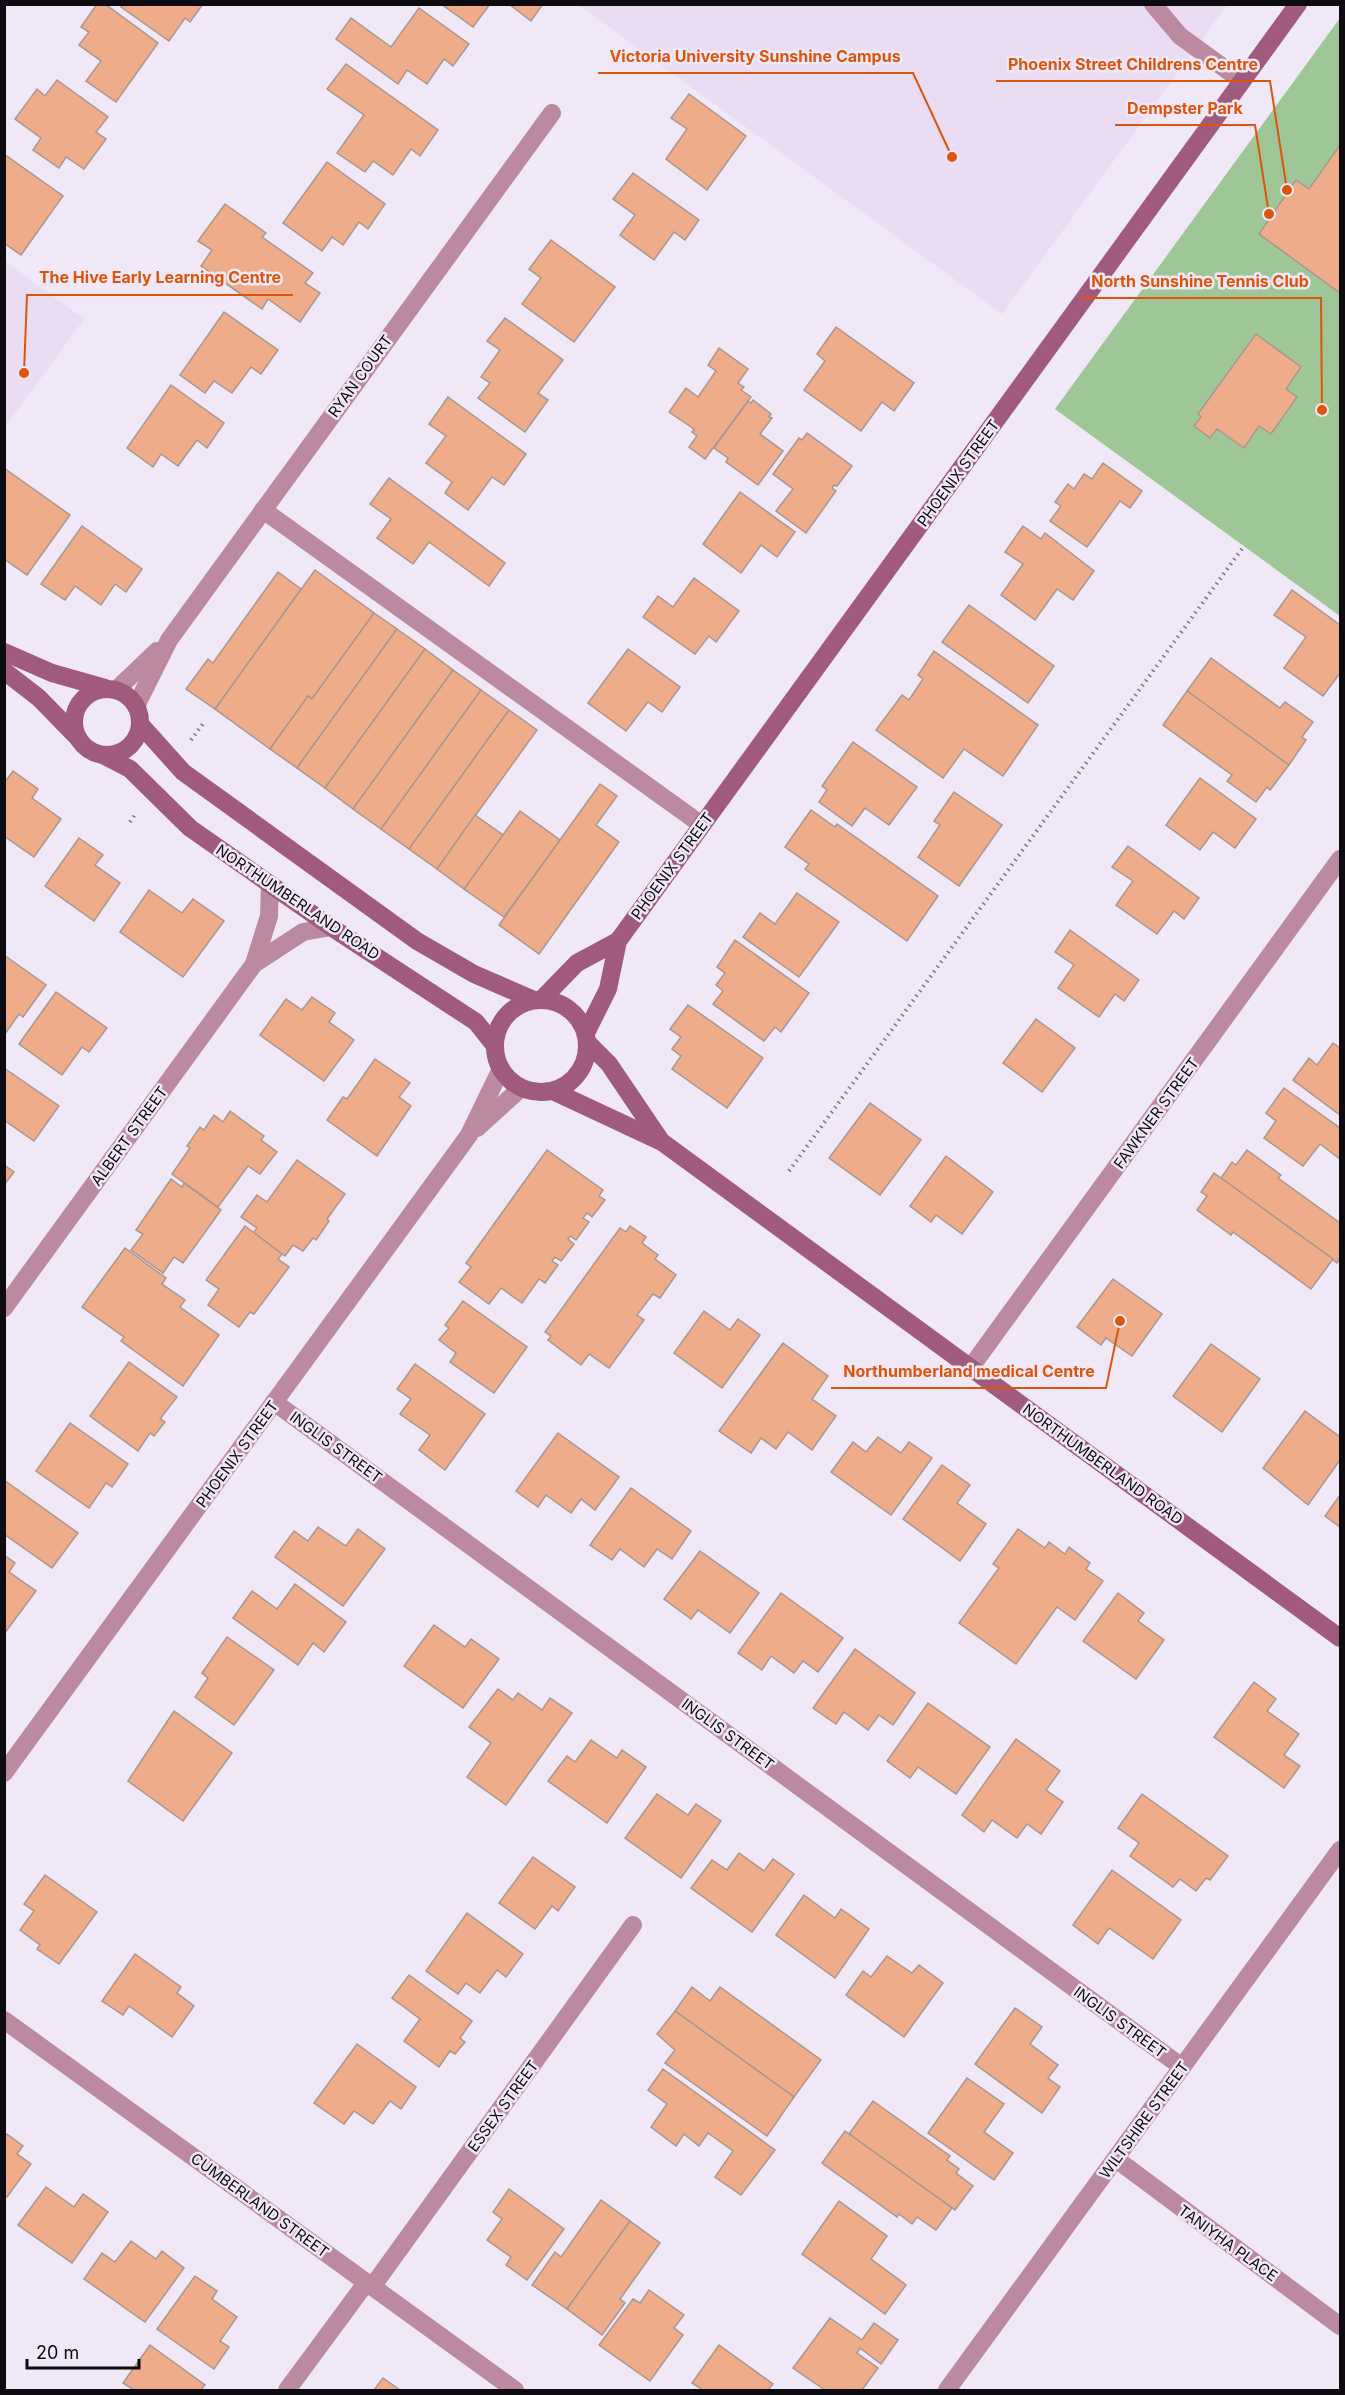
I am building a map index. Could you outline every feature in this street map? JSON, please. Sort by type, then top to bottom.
[{"type":"street","points":[[1153,4],[1180,36],[1242,81]]},
{"type":"street","name":"PHOENIX STREET","points":[[538,1000],[577,963],[618,940],[1298,4]]},
{"type":"street","name":"RYAN COURT","points":[[136,706],[169,640],[552,113]]},
{"type":"street","points":[[263,510],[702,825]]},
{"type":"street","name":"RYAN COURT","points":[[111,689],[169,640]]},
{"type":"street","points":[[4,652],[52,673],[128,696],[136,706],[140,724],[183,772],[417,941],[464,969],[538,1000],[554,1001],[574,1013],[587,1038],[587,1052],[579,1073],[563,1087],[531,1091],[521,1088],[501,1069],[495,1046],[500,1025],[506,1016],[514,1008],[538,1000]]},
{"type":"street","points":[[4,671],[39,698],[84,746],[103,755],[124,750],[132,744],[140,724]]},
{"type":"street","points":[[78,738],[74,726],[75,712],[81,700],[92,692],[111,689]]},
{"type":"street","name":"NORTHUMBERLAND ROAD","points":[[103,755],[130,769],[190,828],[331,927],[476,1022],[495,1046]]},
{"type":"street","name":"FAWKNER STREET","points":[[970,1367],[1341,859]]},
{"type":"street","name":"ALBERT STREET","points":[[4,1308],[254,964],[269,916],[270,884]]},
{"type":"street","name":"ALBERT STREET","points":[[254,964],[303,933],[331,927]]},
{"type":"street","name":"PHOENIX STREET","points":[[587,1038],[608,989],[618,940]]},
{"type":"street","name":"NORTHUMBERLAND ROAD","points":[[587,1038],[609,1064],[662,1142]]},
{"type":"street","name":"PHOENIX STREET","points":[[4,1773],[469,1135],[501,1069]]},
{"type":"street","name":"PHOENIX STREET","points":[[469,1135],[521,1088]]},
{"type":"street","name":"NORTHUMBERLAND ROAD","points":[[553,1090],[662,1142],[1341,1638]]},
{"type":"street","name":"INGLIS STREET","points":[[274,1402],[1182,2067]]},
{"type":"street","name":"WILTSHIRE STREET","points":[[947,2391],[1341,1850]]},
{"type":"street","name":"ESSEX STREET","points":[[287,2391],[369,2285],[633,1925]]},
{"type":"street","name":"CUMBERLAND STREET","points":[[4,2020],[515,2391]]},
{"type":"street","name":"TANIYHA PLACE","points":[[1116,2159],[1341,2326]]},
{"type":"path","points":[[789,1171],[1244,546]]},
{"type":"shaded area","points":[[579,5],[1227,5],[1002,314]]},
{"type":"shaded area","points":[[5,261],[84,319],[5,427]]},
{"type":"green space","points":[[1340,18],[1340,616],[1055,409]]},
{"type":"building","points":[[97,4],[105,4],[158,43],[116,102],[86,81],[101,61],[79,45],[89,32],[81,27]]},
{"type":"building","points":[[122,4],[203,4],[190,22],[185,18],[169,41],[121,7]]},
{"type":"building","points":[[441,4],[490,4],[473,27]]},
{"type":"building","points":[[509,4],[543,4],[531,21]]},
{"type":"building","points":[[419,8],[469,44],[453,66],[444,59],[427,84],[407,70],[398,84],[336,39],[351,18],[391,47]]},
{"type":"building","points":[[346,64],[438,130],[420,156],[411,149],[393,175],[373,161],[365,172],[337,153],[364,115],[327,89]]},
{"type":"building","points":[[57,80],[108,117],[96,132],[106,139],[84,169],[66,157],[59,168],[33,150],[41,138],[15,119],[37,89],[45,96]]},
{"type":"building","points":[[689,94],[746,136],[707,190],[666,159],[687,129],[671,118]]},
{"type":"building","points":[[1340,145],[1340,293],[1259,234],[1296,180],[1309,189]]},
{"type":"building","points":[[4,154],[63,196],[21,255],[4,243]]},
{"type":"building","points":[[327,162],[385,204],[368,229],[359,222],[343,245],[332,237],[322,251],[283,223]]},
{"type":"building","points":[[633,173],[699,220],[685,240],[674,232],[654,260],[620,235],[635,215],[613,199]]},
{"type":"building","points":[[225,204],[266,233],[262,237],[313,273],[305,283],[320,293],[300,322],[268,299],[262,309],[201,266],[212,250],[198,241]]},
{"type":"building","points":[[551,240],[615,287],[574,342],[522,304],[541,278],[529,269]]},
{"type":"building","points":[[224,312],[278,350],[261,374],[251,367],[232,393],[214,381],[205,393],[180,375]]},
{"type":"building","points":[[505,318],[563,360],[538,393],[548,400],[525,432],[478,398],[490,383],[481,377],[500,350],[487,341]]},
{"type":"building","points":[[836,327],[914,383],[894,411],[882,402],[861,431],[804,390],[825,361],[817,354]]},
{"type":"building","points":[[1256,334],[1301,367],[1286,389],[1297,397],[1271,434],[1259,426],[1244,448],[1217,429],[1210,438],[1194,426],[1201,417],[1198,414]]},
{"type":"building","points":[[719,348],[748,369],[738,383],[744,387],[741,390],[751,397],[705,459],[689,447],[697,436],[692,432],[694,429],[669,412],[686,388],[698,397],[716,371],[708,365]]},
{"type":"building","points":[[171,385],[224,423],[207,448],[197,440],[178,466],[161,454],[153,467],[127,448]]},
{"type":"building","points":[[448,397],[526,454],[504,485],[492,477],[468,510],[445,493],[452,482],[426,463],[446,436],[429,424]]},
{"type":"building","points":[[753,400],[771,414],[769,417],[772,418],[760,434],[783,451],[758,485],[726,462],[728,458],[714,448],[748,401],[751,403]]},
{"type":"building","points":[[807,433],[852,466],[837,486],[834,485],[832,488],[836,491],[806,533],[776,511],[793,489],[773,474],[799,438],[802,440]]},
{"type":"building","points":[[1103,463],[1142,491],[1130,508],[1120,501],[1087,547],[1050,521],[1061,506],[1055,502],[1068,484],[1074,489],[1084,474],[1092,479]]},
{"type":"building","points":[[4,468],[70,515],[27,575],[4,559]]},
{"type":"building","points":[[389,478],[505,563],[489,586],[429,542],[413,564],[377,538],[391,519],[370,504]]},
{"type":"building","points":[[740,492],[795,532],[777,557],[761,545],[741,573],[703,544]]},
{"type":"building","points":[[82,526],[142,569],[126,592],[115,584],[101,605],[75,586],[65,600],[41,584]]},
{"type":"building","points":[[1023,526],[1041,539],[1045,533],[1094,571],[1073,600],[1057,589],[1035,620],[1001,595],[1023,564],[1005,552]]},
{"type":"building","points":[[315,570],[374,613],[312,699],[308,696],[270,749],[215,709]]},
{"type":"building","points":[[278,572],[301,589],[215,709],[186,689],[208,659],[213,663]]},
{"type":"building","points":[[694,578],[739,611],[716,642],[709,636],[695,654],[643,617],[658,596],[673,607]]},
{"type":"building","points":[[1292,590],[1340,625],[1340,673],[1323,696],[1284,668],[1306,637],[1274,615]]},
{"type":"building","points":[[969,605],[1054,666],[1028,703],[942,642]]},
{"type":"building","points":[[374,613],[397,629],[297,768],[270,749],[308,696],[312,699]]},
{"type":"building","points":[[397,629],[425,649],[325,788],[297,768]]},
{"type":"building","points":[[425,649],[453,670],[353,809],[325,788]]},
{"type":"building","points":[[628,649],[680,687],[662,712],[648,702],[626,731],[588,703]]},
{"type":"building","points":[[934,651],[1038,725],[1003,776],[964,749],[943,778],[876,730],[902,695],[909,700],[923,679],[918,675]]},
{"type":"building","points":[[1211,658],[1280,708],[1285,702],[1313,722],[1302,737],[1306,740],[1289,765],[1187,691]]},
{"type":"building","points":[[453,670],[481,690],[381,829],[353,809]]},
{"type":"building","points":[[481,690],[509,710],[409,849],[381,829]]},
{"type":"building","points":[[1187,691],[1289,765],[1270,790],[1267,787],[1256,802],[1227,781],[1232,775],[1163,725]]},
{"type":"building","points":[[509,710],[537,730],[437,869],[409,849]]},
{"type":"building","points":[[853,742],[917,787],[889,825],[865,808],[852,826],[819,802],[827,790],[822,786]]},
{"type":"building","points":[[13,771],[38,789],[32,798],[61,819],[34,857],[4,836],[4,783]]},
{"type":"building","points":[[1200,778],[1256,819],[1235,848],[1213,832],[1200,850],[1166,825]]},
{"type":"building","points":[[600,784],[617,796],[596,825],[619,842],[539,954],[499,925]]},
{"type":"building","points":[[954,792],[1002,825],[959,886],[918,857],[940,825],[934,821]]},
{"type":"building","points":[[811,810],[835,827],[837,824],[938,896],[907,941],[805,869],[809,864],[785,847]]},
{"type":"building","points":[[520,811],[560,840],[504,917],[464,889]]},
{"type":"building","points":[[475,815],[503,835],[464,889],[437,869]]},
{"type":"building","points":[[79,838],[103,855],[95,865],[120,883],[94,921],[45,886]]},
{"type":"building","points":[[1128,846],[1199,898],[1184,919],[1174,911],[1157,934],[1116,905],[1133,881],[1112,867]]},
{"type":"building","points":[[149,890],[182,913],[193,899],[224,921],[183,977],[120,932]]},
{"type":"building","points":[[797,893],[839,922],[799,977],[743,937],[760,913],[775,924]]},
{"type":"building","points":[[1070,930],[1139,980],[1124,1001],[1115,994],[1099,1017],[1058,988],[1074,965],[1055,952]]},
{"type":"building","points":[[735,940],[809,993],[781,1032],[775,1027],[764,1041],[713,1004],[723,991],[716,985],[725,973],[717,967]]},
{"type":"building","points":[[4,955],[46,985],[23,1017],[19,1014],[5,1034]]},
{"type":"building","points":[[56,992],[107,1028],[89,1052],[82,1047],[62,1075],[19,1044]]},
{"type":"building","points":[[312,997],[335,1013],[329,1022],[354,1040],[324,1081],[260,1035],[286,999],[302,1010]]},
{"type":"building","points":[[688,1005],[763,1058],[727,1108],[672,1069],[681,1056],[672,1049],[681,1037],[670,1029]]},
{"type":"building","points":[[1036,1019],[1075,1048],[1042,1092],[1003,1063]]},
{"type":"building","points":[[1333,1043],[1340,1048],[1340,1115],[1293,1080],[1309,1058],[1317,1065]]},
{"type":"building","points":[[375,1059],[410,1083],[399,1097],[411,1106],[377,1156],[327,1120],[343,1097],[347,1099]]},
{"type":"building","points":[[4,1068],[59,1106],[34,1141],[4,1120]]},
{"type":"building","points":[[1284,1088],[1340,1128],[1340,1159],[1320,1144],[1303,1166],[1264,1138],[1276,1121],[1266,1113]]},
{"type":"building","points":[[870,1103],[921,1140],[880,1195],[829,1158]]},
{"type":"building","points":[[230,1111],[264,1136],[261,1140],[277,1152],[260,1174],[248,1166],[218,1207],[172,1174],[190,1148],[187,1146],[200,1127],[204,1130],[214,1115],[223,1122]]},
{"type":"building","points":[[547,1150],[603,1190],[599,1196],[605,1200],[592,1217],[587,1213],[583,1218],[589,1222],[576,1240],[570,1236],[568,1239],[574,1244],[561,1261],[555,1257],[552,1261],[558,1265],[545,1283],[539,1279],[522,1303],[501,1288],[489,1304],[459,1282],[471,1267],[466,1263]]},
{"type":"building","points":[[1247,1150],[1281,1175],[1278,1178],[1340,1223],[1340,1258],[1337,1263],[1221,1178],[1232,1162],[1236,1165]]},
{"type":"building","points":[[946,1156],[993,1192],[962,1234],[936,1215],[931,1222],[910,1206]]},
{"type":"building","points":[[297,1160],[345,1194],[327,1219],[329,1221],[316,1240],[313,1238],[303,1251],[293,1245],[285,1256],[253,1233],[257,1228],[241,1217],[257,1195],[267,1202]]},
{"type":"building","points":[[4,1165],[14,1172],[4,1185]]},
{"type":"building","points":[[1214,1173],[1333,1259],[1311,1289],[1233,1232],[1231,1235],[1197,1210],[1207,1196],[1201,1192]]},
{"type":"building","points":[[171,1179],[182,1187],[184,1183],[221,1210],[183,1263],[174,1257],[163,1273],[131,1250],[143,1234],[136,1230]]},
{"type":"building","points":[[245,1226],[282,1254],[278,1259],[289,1267],[254,1314],[250,1312],[239,1327],[208,1305],[219,1289],[206,1280]]},
{"type":"building","points":[[630,1226],[646,1237],[642,1243],[658,1255],[655,1259],[676,1275],[660,1298],[653,1294],[637,1315],[644,1320],[609,1368],[589,1354],[581,1365],[548,1340],[551,1336],[545,1332],[620,1228],[626,1232]]},
{"type":"building","points":[[125,1248],[166,1278],[162,1284],[185,1300],[180,1307],[219,1335],[183,1386],[121,1341],[124,1337],[82,1307]]},
{"type":"building","points":[[1113,1279],[1162,1314],[1132,1356],[1106,1338],[1101,1345],[1077,1327]]},
{"type":"building","points":[[463,1301],[527,1347],[494,1393],[450,1362],[456,1353],[439,1340],[449,1328],[445,1325]]},
{"type":"building","points":[[704,1311],[730,1330],[738,1319],[760,1335],[722,1388],[674,1353]]},
{"type":"building","points":[[783,1343],[828,1376],[812,1399],[836,1416],[812,1450],[788,1432],[776,1449],[761,1438],[751,1453],[719,1431]]},
{"type":"building","points":[[1211,1344],[1260,1379],[1222,1432],[1173,1396]]},
{"type":"building","points":[[129,1362],[177,1397],[160,1419],[165,1422],[154,1436],[150,1433],[138,1451],[90,1416]]},
{"type":"building","points":[[415,1364],[485,1414],[445,1470],[419,1450],[430,1435],[400,1414],[411,1399],[397,1389]]},
{"type":"building","points":[[1305,1411],[1340,1437],[1340,1460],[1308,1505],[1263,1468]]},
{"type":"building","points":[[70,1423],[128,1464],[112,1487],[106,1483],[89,1508],[36,1471]]},
{"type":"building","points":[[558,1433],[619,1477],[595,1510],[581,1499],[571,1513],[546,1495],[538,1507],[516,1491]]},
{"type":"building","points":[[878,1437],[901,1453],[909,1442],[932,1458],[891,1515],[831,1472],[853,1442],[866,1452]]},
{"type":"building","points":[[942,1465],[970,1485],[957,1503],[986,1524],[960,1561],[903,1519]]},
{"type":"building","points":[[4,1480],[78,1533],[52,1568],[4,1534]]},
{"type":"building","points":[[631,1488],[691,1531],[672,1559],[657,1549],[644,1567],[620,1549],[612,1560],[590,1545]]},
{"type":"building","points":[[1340,1495],[1340,1527],[1325,1516]]},
{"type":"building","points":[[318,1527],[346,1546],[358,1529],[385,1549],[343,1606],[275,1557],[294,1531],[308,1541]]},
{"type":"building","points":[[1018,1529],[1045,1548],[1049,1542],[1065,1554],[1069,1547],[1090,1563],[1086,1569],[1103,1581],[1075,1620],[1057,1607],[1016,1664],[959,1623],[999,1568],[993,1564]]},
{"type":"building","points":[[700,1551],[759,1593],[730,1633],[698,1610],[691,1619],[664,1599]]},
{"type":"building","points":[[4,1555],[15,1563],[9,1572],[36,1591],[4,1634]]},
{"type":"building","points":[[295,1584],[346,1622],[324,1652],[313,1643],[298,1665],[233,1618],[252,1591],[277,1609]]},
{"type":"building","points":[[781,1593],[843,1638],[818,1672],[803,1661],[794,1673],[771,1656],[762,1670],[738,1653]]},
{"type":"building","points":[[1118,1593],[1144,1613],[1138,1621],[1164,1640],[1136,1679],[1083,1641]]},
{"type":"building","points":[[434,1625],[465,1647],[471,1639],[499,1659],[463,1708],[404,1666]]},
{"type":"building","points":[[227,1637],[274,1670],[234,1725],[195,1697],[208,1678],[202,1673]]},
{"type":"building","points":[[855,1649],[915,1693],[893,1725],[879,1715],[868,1730],[844,1712],[836,1724],[813,1708]]},
{"type":"building","points":[[1254,1682],[1276,1699],[1267,1711],[1299,1734],[1284,1755],[1300,1766],[1284,1788],[1214,1737]]},
{"type":"building","points":[[498,1689],[513,1700],[518,1693],[542,1710],[550,1698],[572,1713],[506,1805],[467,1777],[491,1743],[469,1727]]},
{"type":"building","points":[[928,1703],[990,1747],[956,1794],[918,1767],[910,1778],[887,1761]]},
{"type":"building","points":[[174,1711],[232,1753],[183,1821],[128,1781]]},
{"type":"building","points":[[1016,1739],[1060,1771],[1046,1790],[1063,1802],[1041,1834],[1027,1824],[1017,1838],[992,1820],[984,1832],[962,1815]]},
{"type":"building","points":[[591,1740],[617,1758],[622,1750],[646,1767],[607,1823],[548,1781],[567,1756],[575,1762]]},
{"type":"building","points":[[657,1794],[688,1815],[696,1804],[721,1821],[681,1878],[625,1838]]},
{"type":"building","points":[[1142,1794],[1228,1856],[1210,1880],[1206,1878],[1196,1891],[1180,1879],[1173,1887],[1130,1856],[1139,1843],[1118,1828]]},
{"type":"building","points":[[739,1853],[764,1871],[773,1859],[794,1874],[752,1932],[691,1888],[712,1860],[727,1870]]},
{"type":"building","points":[[533,1857],[575,1887],[558,1911],[552,1906],[535,1929],[499,1903]]},
{"type":"building","points":[[1112,1870],[1181,1920],[1153,1959],[1109,1928],[1098,1944],[1073,1925]]},
{"type":"building","points":[[45,1875],[97,1912],[59,1964],[37,1949],[40,1945],[20,1930],[34,1911],[24,1904]]},
{"type":"building","points":[[804,1895],[835,1918],[841,1909],[869,1929],[835,1978],[776,1935]]},
{"type":"building","points":[[467,1913],[523,1954],[506,1977],[497,1970],[480,1993],[466,1983],[458,1994],[426,1971]]},
{"type":"building","points":[[135,1954],[181,1987],[177,1993],[194,2006],[172,2037],[129,2006],[123,2015],[102,2001]]},
{"type":"building","points":[[887,1956],[912,1973],[919,1965],[943,1983],[904,2037],[846,1995],[863,1971],[871,1977]]},
{"type":"building","points":[[409,1975],[472,2021],[460,2038],[465,2042],[455,2054],[450,2051],[439,2067],[404,2041],[420,2019],[392,1998]]},
{"type":"building","points":[[692,1987],[710,2001],[720,1987],[821,2060],[794,2097],[675,2011]]},
{"type":"building","points":[[1015,2008],[1042,2027],[1030,2044],[1058,2065],[1048,2078],[1060,2087],[1042,2113],[975,2064]]},
{"type":"building","points":[[675,2011],[794,2097],[767,2136],[665,2063],[675,2050],[657,2034]]},
{"type":"building","points":[[357,2044],[416,2087],[401,2109],[390,2101],[373,2124],[354,2111],[344,2124],[314,2103]]},
{"type":"building","points":[[663,2069],[775,2150],[741,2195],[715,2177],[733,2151],[708,2133],[699,2146],[684,2134],[676,2146],[651,2127],[667,2104],[648,2090]]},
{"type":"building","points":[[967,2078],[1004,2104],[984,2132],[1013,2153],[994,2180],[928,2133]]},
{"type":"building","points":[[873,2101],[950,2156],[947,2160],[959,2169],[956,2173],[973,2186],[955,2210],[849,2134]]},
{"type":"building","points":[[845,2131],[952,2208],[936,2230],[917,2217],[912,2224],[899,2214],[897,2217],[822,2163]]},
{"type":"building","points":[[7,2134],[23,2146],[17,2154],[31,2164],[7,2197],[4,2195],[4,2138]]},
{"type":"building","points":[[46,2187],[74,2207],[83,2194],[108,2212],[72,2263],[18,2225]]},
{"type":"building","points":[[509,2189],[564,2229],[527,2280],[506,2265],[511,2257],[487,2240],[502,2219],[493,2212]]},
{"type":"building","points":[[601,2200],[630,2221],[567,2309],[532,2285],[555,2252],[561,2257]]},
{"type":"building","points":[[839,2201],[887,2236],[871,2259],[906,2285],[885,2314],[802,2254]]},
{"type":"building","points":[[630,2221],[660,2243],[620,2299],[625,2303],[602,2335],[567,2309]]},
{"type":"building","points":[[131,2241],[156,2259],[162,2251],[184,2268],[145,2322],[84,2279],[102,2253],[115,2262]]},
{"type":"building","points":[[195,2276],[217,2291],[212,2299],[237,2317],[220,2341],[229,2347],[214,2369],[157,2329]]},
{"type":"building","points":[[649,2290],[684,2315],[674,2328],[683,2335],[650,2381],[599,2345],[633,2299],[640,2303]]},
{"type":"building","points":[[830,2318],[862,2340],[874,2323],[898,2340],[881,2364],[860,2348],[857,2353],[878,2368],[862,2390],[825,2390],[793,2368]]},
{"type":"building","points":[[150,2345],[205,2385],[201,2390],[134,2390],[123,2383]]},
{"type":"building","points":[[719,2345],[773,2384],[768,2390],[703,2390],[692,2383]]},
{"type":"building","points":[[383,2378],[400,2390],[374,2390]]},
{"type":"place","name":"Victoria University Sunshine Campus","points":[[952,157]]},
{"type":"place","name":"Phoenix Street Childrens Centre","points":[[1287,190]]},
{"type":"place","name":"Dempster Park","points":[[1269,214]]},
{"type":"place","name":"The Hive Early Learning Centre","points":[[24,373]]},
{"type":"place","name":"North Sunshine Tennis Club","points":[[1322,410]]},
{"type":"place","name":"Northumberland medical Centre","points":[[1120,1321]]}]
